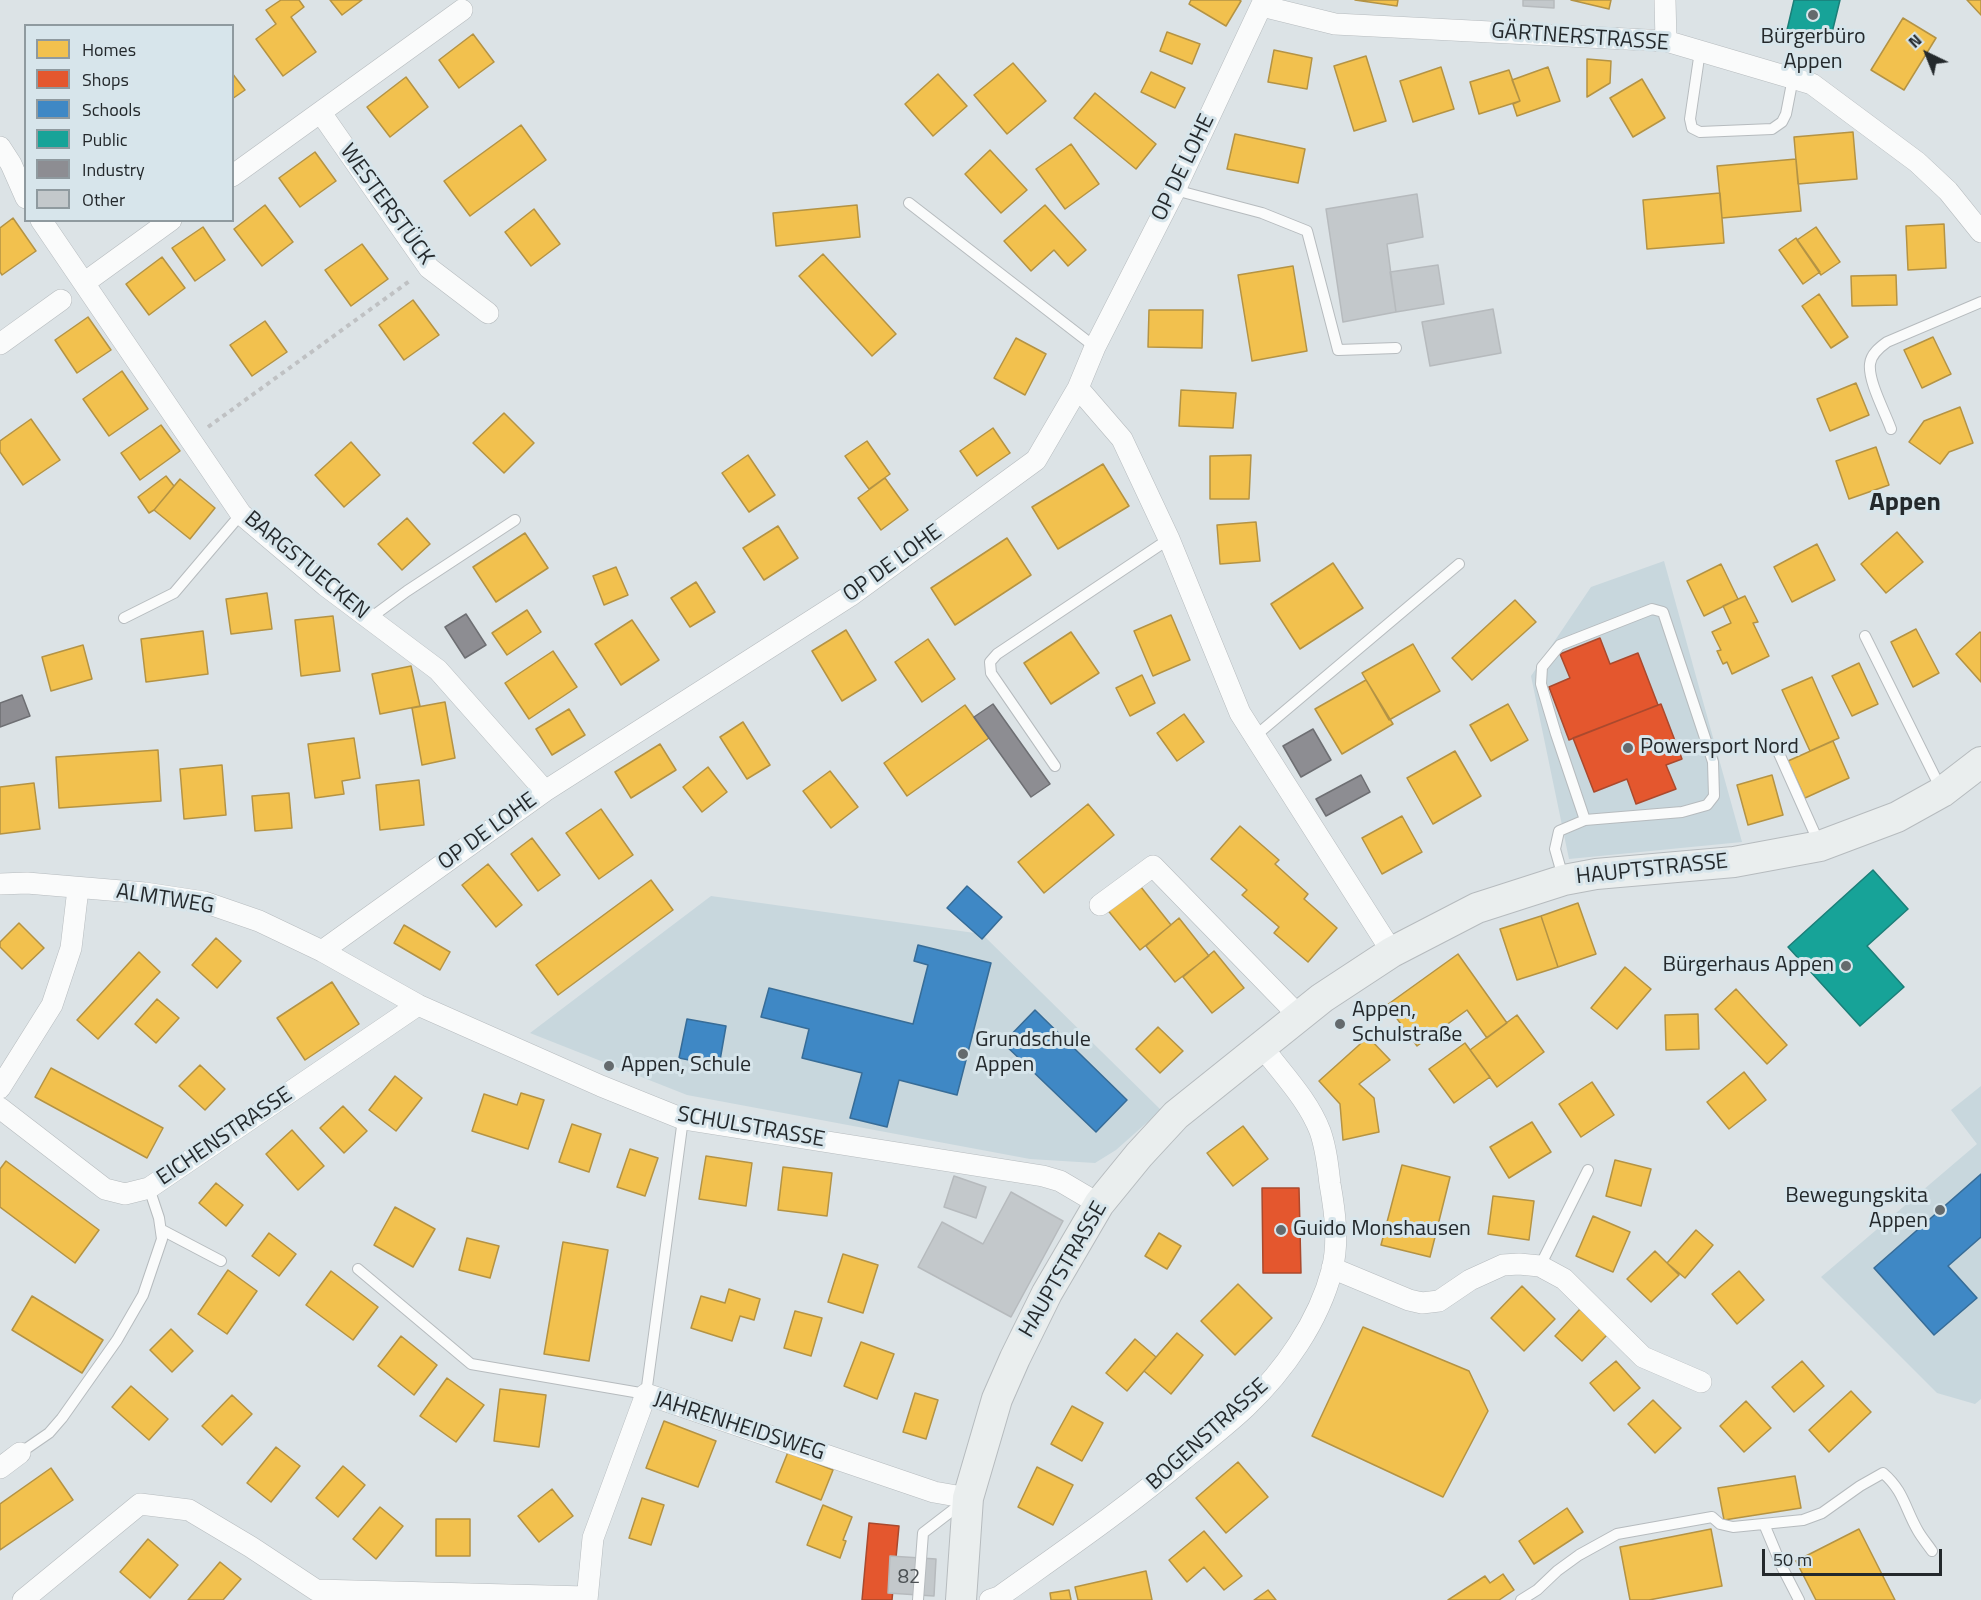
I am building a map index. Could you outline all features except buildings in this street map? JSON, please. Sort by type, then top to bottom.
[{"type":"main road","name":"HAUPTSTRASSE","points":[[961,1600],[968,1498],[997,1399],[1015,1358],[1047,1293],[1100,1204],[1139,1155],[1176,1115],[1322,998],[1392,952],[1477,908],[1564,880],[1596,874],[1734,862],[1820,846],[1897,817],[1942,792],[1981,762]]},
{"type":"street","points":[[1665,0],[1666,41]]},
{"type":"street","name":"GÄRTNERSTRASSE","points":[[1263,3],[1335,24],[1666,41],[1812,84],[1917,162],[1948,191],[1981,232]]},
{"type":"street","name":"OP DE LOHE","points":[[322,951],[545,791],[850,596],[1036,460],[1078,388],[1095,347],[1175,190],[1263,3]]},
{"type":"street","points":[[234,175],[462,10]]},
{"type":"street","name":"WESTERSTÜCK","points":[[321,113],[429,267],[488,313]]},
{"type":"street","points":[[0,147],[11,164],[24,193]]},
{"type":"street","name":"BARGSTUECKEN","points":[[42,222],[241,514],[326,586],[438,670],[545,791]]},
{"type":"street","points":[[84,284],[168,222]]},
{"type":"street","points":[[0,344],[61,300]]},
{"type":"street","points":[[1078,388],[1122,439],[1169,539],[1240,713],[1392,952]]},
{"type":"street","points":[[1100,905],[1153,866],[1299,1016]]},
{"type":"street","name":"ALMTWEG","points":[[0,884],[27,883],[145,893],[204,902],[259,921],[322,951]]},
{"type":"street","points":[[0,1088],[52,1005],[71,948],[78,889]]},
{"type":"street","name":"SCHULSTRASSE","points":[[322,951],[418,1005],[601,1086],[683,1119],[1043,1176],[1060,1181],[1100,1204]]},
{"type":"street","name":"EICHENSTRASSE","points":[[0,1108],[105,1189],[125,1194],[149,1188],[418,1005]]},
{"type":"street","name":"BOGENSTRASSE","points":[[990,1600],[999,1597],[1143,1493],[1247,1406],[1271,1380],[1303,1335],[1317,1310],[1332,1268],[1335,1229],[1326,1151],[1310,1110],[1261,1046]]},
{"type":"street","points":[[1332,1268],[1409,1300],[1422,1303],[1439,1300],[1486,1271],[1503,1265],[1540,1266],[1564,1279],[1643,1357],[1701,1382]]},
{"type":"street","name":"JAHRENHEIDSWEG","points":[[587,1598],[593,1538],[646,1394],[934,1492],[968,1498]]},
{"type":"street","points":[[0,1468],[20,1454]]},
{"type":"street","points":[[23,1600],[140,1504],[189,1510],[316,1590],[587,1598]]},
{"type":"lane","points":[[1700,51],[1690,119],[1692,128],[1700,132],[1772,129],[1782,122],[1786,114],[1793,78]]},
{"type":"lane","points":[[1175,190],[1262,213],[1307,231],[1338,350],[1396,348]]},
{"type":"lane","points":[[909,203],[1095,347]]},
{"type":"lane","points":[[1891,429],[1870,374],[1870,362],[1876,350],[1887,342],[1981,302]]},
{"type":"lane","points":[[124,618],[174,592],[241,514]]},
{"type":"lane","points":[[369,619],[515,520]]},
{"type":"lane","points":[[1055,766],[991,673],[990,662],[997,654],[1169,539]]},
{"type":"lane","points":[[1254,737],[1459,564]]},
{"type":"lane","points":[[1564,880],[1555,849],[1559,831],[1585,820],[1682,812],[1707,805],[1714,796],[1713,762],[1663,612],[1652,609],[1560,645],[1542,667],[1541,684],[1585,820]]},
{"type":"lane","points":[[1865,636],[1942,792]]},
{"type":"lane","points":[[1777,748],[1820,846]]},
{"type":"lane","points":[[358,1269],[471,1364],[646,1394],[683,1119]]},
{"type":"lane","points":[[1540,1266],[1588,1170]]},
{"type":"lane","points":[[20,1454],[55,1427],[117,1340],[143,1295],[159,1249],[162,1230],[149,1188]]},
{"type":"lane","points":[[162,1230],[221,1261]]},
{"type":"lane","points":[[1521,1600],[1537,1590],[1579,1555],[1617,1534],[1712,1517],[1720,1524],[1733,1527],[1803,1520],[1822,1513],[1883,1473],[1895,1483],[1918,1530],[1932,1551]]},
{"type":"lane","points":[[918,1600],[923,1533],[968,1498]]},
{"type":"lane","points":[[1764,1524],[1799,1600]]},
{"type":"path","points":[[190,440],[429,267]]},
{"type":"shaded area","points":[[1664,561],[1742,842],[1569,859],[1531,676],[1591,587]]},
{"type":"shaded area","points":[[711,896],[982,934],[1161,1110],[1116,1150],[1095,1163],[1030,1159],[687,1095],[530,1033]]},
{"type":"shaded area","name":"Bewegungskita Appen","points":[[1981,1086],[1981,1399],[1975,1404],[1937,1393],[1821,1277],[1977,1144],[1951,1110]]},
{"type":"place","name":"Bürgerbüro Appen","points":[[1813,15]]},
{"type":"place","name":"Powersport Nord","points":[[1628,748]]},
{"type":"place","name":"Bürgerhaus Appen","points":[[1846,966]]},
{"type":"place","name":"Appen, Schulstraße","points":[[1340,1024]]},
{"type":"place","name":"Grundschule Appen","points":[[963,1054]]},
{"type":"place","name":"Appen, Schule","points":[[609,1066]]},
{"type":"place","name":"Bewegungskita Appen","points":[[1940,1210]]},
{"type":"place","name":"Guido Monshausen","points":[[1281,1230]]},
{"type":"district","name":"Appen","points":[[1905,504]]}]
